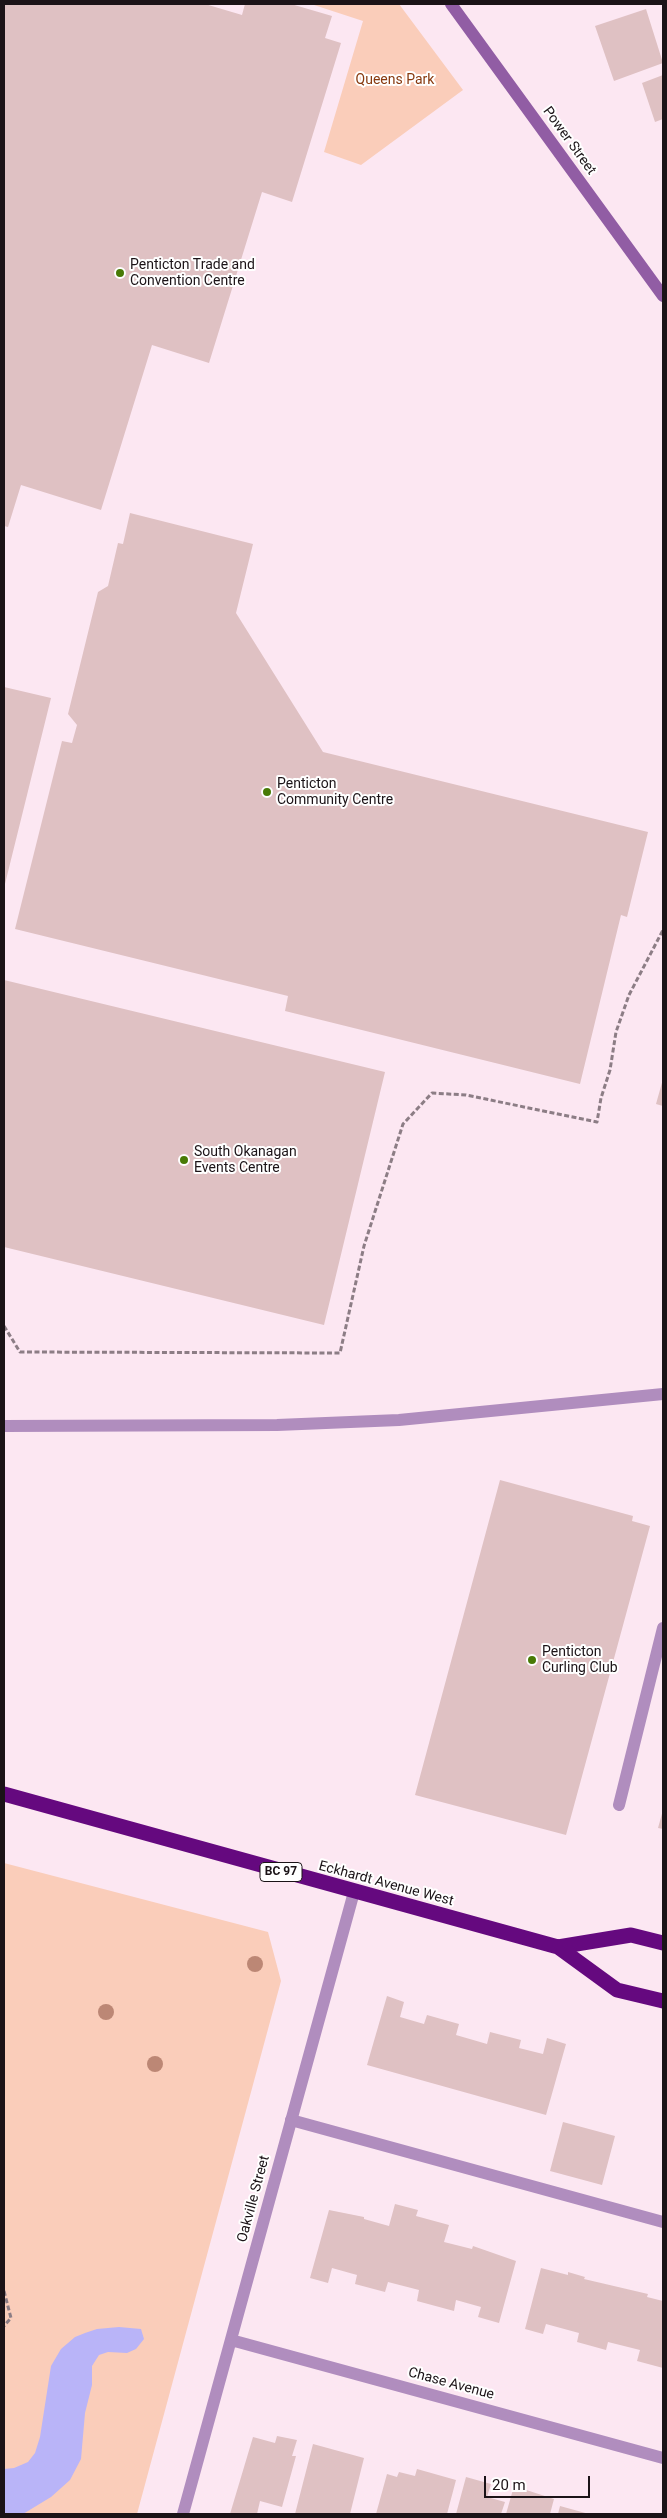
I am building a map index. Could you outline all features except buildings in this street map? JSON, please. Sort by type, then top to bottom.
[{"type":"highway","name":"Eckhardt Avenue West","points":[[4,1794],[558,1947],[617,1990],[663,2001]]},
{"type":"highway","name":"Eckhardt Avenue West","points":[[558,1947],[631,1935],[663,1943]]},
{"type":"street","name":"Power Street","points":[[451,4],[663,296]]},
{"type":"street","points":[[4,1426],[277,1424],[399,1420],[663,1394]]},
{"type":"street","points":[[618,1805],[663,1628]]},
{"type":"street","name":"Oakville Street","points":[[183,2514],[354,1892]]},
{"type":"street","points":[[291,2120],[663,2222]]},
{"type":"street","name":"Chase Avenue","points":[[231,2340],[663,2458]]},
{"type":"path","points":[[4,1326],[20,1352],[340,1353],[364,1246],[403,1124],[432,1093],[466,1095],[597,1122],[601,1098],[610,1070],[616,1032],[628,995],[663,930]]},
{"type":"path","points":[[4,2291],[11,2318],[4,2326]]},
{"type":"green space","name":"Queens Park","points":[[311,4],[399,4],[463,90],[361,165],[324,152],[363,21]]},
{"type":"green space","points":[[4,1863],[268,1932],[281,1981],[137,2514],[4,2514]]},
{"type":"shaded area","points":[[119,2327],[141,2329],[144,2339],[136,2349],[127,2353],[108,2352],[99,2355],[92,2366],[92,2385],[85,2413],[81,2459],[70,2480],[51,2497],[23,2514],[4,2514],[4,2469],[14,2468],[28,2462],[35,2453],[40,2437],[51,2366],[61,2349],[75,2337],[85,2333],[97,2329]]},
{"type":"place","name":"Penticton Trade and Convention Centre","points":[[120,273]]},
{"type":"place","name":"Penticton Community Centre","points":[[267,792]]},
{"type":"place","name":"South Okanagan Events Centre","points":[[184,1160]]},
{"type":"place","name":"Penticton Curling Club","points":[[532,1660]]}]
